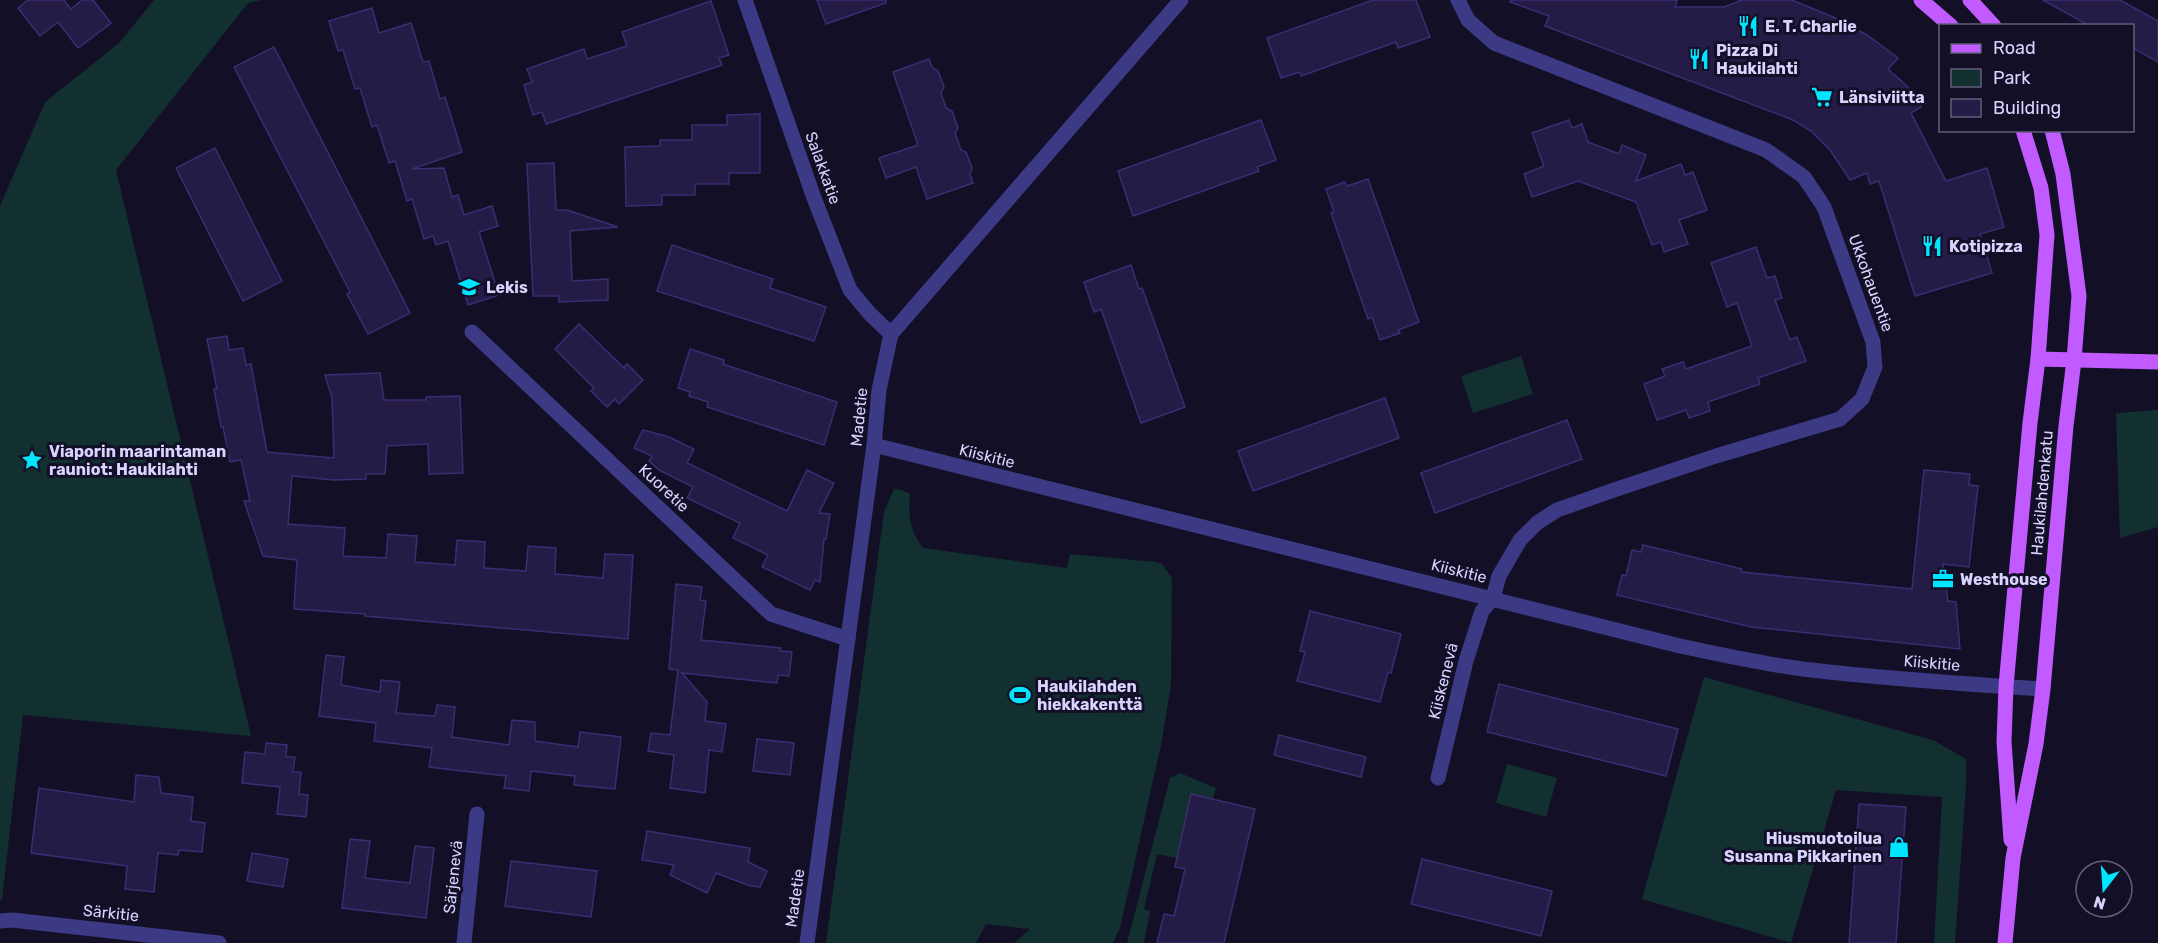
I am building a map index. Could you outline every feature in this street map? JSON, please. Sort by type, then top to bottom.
[{"type":"main road","points":[[1921,0],[1949,24]]},
{"type":"main road","points":[[1971,0],[1992,24]]},
{"type":"main road","name":"Haukilahdenkatu","points":[[2013,858],[2004,742],[2007,686],[2030,423],[2038,359],[2047,236],[2042,188],[2024,132]]},
{"type":"main road","name":"Haukilahdenkatu","points":[[2005,943],[2013,858],[2036,744],[2043,689],[2079,296],[2063,174],[2052,132]]},
{"type":"main road","points":[[2038,359],[2158,362]]},
{"type":"street","name":"Salakkatie","points":[[745,0],[814,198],[850,290],[891,334]]},
{"type":"street","name":"Madetie","points":[[807,943],[874,445],[879,390],[891,334],[1181,0]]},
{"type":"street","name":"Ukkohauentie","points":[[1458,0],[1468,20],[1494,43],[1766,150],[1804,177],[1824,207],[1873,342],[1875,367],[1862,399],[1840,419],[1716,456],[1557,510],[1537,523],[1520,540],[1499,576],[1493,598]]},
{"type":"street","name":"Kuoretie","points":[[472,332],[771,614],[848,639]]},
{"type":"street","name":"Kiiskitie","points":[[874,445],[1680,646],[1809,670],[2043,689]]},
{"type":"street","name":"Kiiskenevä","points":[[1438,778],[1475,632],[1482,611],[1493,598]]},
{"type":"street","name":"Särjenevä","points":[[464,943],[477,814]]},
{"type":"street","name":"Särkitie","points":[[0,921],[12,920],[219,943]]},
{"type":"green space","points":[[154,0],[262,0],[248,3],[116,170],[251,736],[23,715],[2,900],[0,900],[0,206],[45,102],[119,43]]},
{"type":"green space","points":[[1521,356],[1533,394],[1473,413],[1461,376]]},
{"type":"green space","points":[[2158,410],[2158,527],[2120,538],[2116,413]]},
{"type":"green space","name":"Haukilahden hiekkakenttä","points":[[894,489],[910,494],[911,523],[923,548],[1067,568],[1070,554],[1156,562],[1162,564],[1172,578],[1171,685],[1161,745],[1120,928],[1113,943],[1014,943],[1030,929],[986,924],[976,943],[826,943],[884,512]]},
{"type":"green space","points":[[1704,677],[1933,740],[1966,759],[1955,943],[1934,943],[1942,797],[1836,790],[1791,943],[1642,899]]},
{"type":"green space","points":[[1507,764],[1557,778],[1546,817],[1496,803]]},
{"type":"green space","points":[[1180,773],[1216,788],[1213,799],[1191,794],[1177,858],[1157,854],[1144,909],[1150,911],[1144,943],[1127,943],[1170,778]]},
{"type":"building","points":[[28,0],[64,0],[71,9],[82,0],[93,0],[111,23],[78,48],[58,22],[40,36],[18,8]]},
{"type":"building","points":[[817,0],[886,0],[886,3],[826,24]]},
{"type":"building","points":[[1373,0],[1416,0],[1430,37],[1398,48],[1396,42],[1301,76],[1300,72],[1281,78],[1267,38]]},
{"type":"building","name":"Länsiviitta","points":[[1511,0],[1677,0],[1675,7],[1724,7],[1742,0],[1792,0],[1833,17],[1867,35],[1898,58],[1888,69],[1907,86],[1921,107],[1911,113],[1946,181],[1987,168],[2004,227],[1980,234],[1992,273],[1915,296],[1879,181],[1870,184],[1867,173],[1850,180],[1830,150],[1811,131],[1793,120],[1545,26],[1549,16],[1510,2]]},
{"type":"building","points":[[2043,0],[2120,0],[2158,21],[2158,62],[2134,49],[2134,24],[2086,24]]},
{"type":"building","points":[[711,1],[729,55],[719,58],[722,65],[546,124],[542,112],[533,115],[524,85],[532,82],[527,69],[584,49],[587,59],[627,46],[622,32]]},
{"type":"building","points":[[372,8],[379,33],[411,23],[423,62],[429,61],[440,99],[445,97],[462,152],[412,169],[444,168],[452,197],[458,195],[464,215],[492,206],[498,226],[479,232],[499,295],[468,305],[448,241],[436,245],[433,236],[424,239],[412,199],[407,201],[395,161],[389,163],[377,125],[372,127],[360,88],[355,89],[343,50],[338,51],[329,21]]},
{"type":"building","points":[[274,47],[410,313],[368,334],[347,294],[350,292],[234,67]]},
{"type":"building","points":[[929,59],[932,67],[938,71],[944,87],[941,93],[946,108],[952,111],[958,128],[955,133],[961,150],[966,152],[972,168],[970,174],[973,183],[927,199],[916,167],[886,178],[879,158],[918,145],[893,72]]},
{"type":"building","points":[[760,114],[760,173],[729,173],[729,184],[695,184],[695,195],[662,195],[662,205],[626,206],[625,147],[660,146],[660,140],[692,140],[692,125],[727,125],[727,115]]},
{"type":"building","points":[[1261,120],[1276,160],[1257,167],[1259,171],[1133,216],[1118,171]]},
{"type":"building","points":[[1569,120],[1572,128],[1582,124],[1588,142],[1619,154],[1622,145],[1646,155],[1636,181],[1681,164],[1685,175],[1693,172],[1707,210],[1679,220],[1688,244],[1664,252],[1661,242],[1652,245],[1636,202],[1578,181],[1532,197],[1524,174],[1544,166],[1532,133]]},
{"type":"building","points":[[215,148],[282,281],[243,301],[176,168]]},
{"type":"building","points":[[554,163],[556,210],[567,210],[618,227],[570,231],[572,281],[608,279],[608,300],[559,302],[559,296],[533,296],[527,164]]},
{"type":"building","points":[[1368,179],[1419,322],[1398,330],[1400,333],[1380,340],[1372,317],[1368,319],[1331,213],[1334,212],[1326,189],[1345,182],[1347,186]]},
{"type":"building","points":[[672,245],[773,279],[770,288],[826,307],[814,341],[657,291]]},
{"type":"building","points":[[1756,247],[1767,278],[1775,276],[1782,298],[1775,300],[1790,340],[1797,337],[1806,361],[1758,378],[1760,384],[1708,402],[1710,411],[1689,418],[1686,410],[1657,420],[1644,384],[1665,376],[1662,369],[1683,362],[1686,369],[1752,346],[1737,303],[1727,307],[1711,263]]},
{"type":"building","points":[[1131,265],[1139,289],[1142,288],[1185,407],[1141,423],[1101,309],[1094,312],[1084,282]]},
{"type":"building","points":[[579,324],[624,368],[627,364],[643,380],[619,404],[615,399],[607,407],[591,391],[594,388],[555,349]]},
{"type":"building","points":[[227,336],[229,350],[243,348],[246,365],[251,364],[267,452],[334,458],[332,398],[325,375],[380,373],[384,400],[426,400],[426,397],[460,396],[463,473],[429,474],[428,444],[387,446],[385,474],[366,474],[366,479],[334,480],[292,476],[288,524],[345,528],[343,556],[386,558],[388,534],[417,536],[415,562],[455,565],[457,540],[485,542],[484,568],[526,571],[528,546],[556,548],[555,574],[603,578],[605,554],[633,555],[628,639],[294,609],[297,560],[263,556],[244,501],[250,501],[241,460],[230,462],[223,427],[221,427],[214,389],[217,389],[207,339]]},
{"type":"building","points":[[690,349],[724,360],[723,364],[837,402],[824,445],[707,407],[708,402],[689,396],[690,392],[678,388]]},
{"type":"building","points":[[1385,398],[1399,438],[1253,491],[1238,451]]},
{"type":"building","points":[[1567,420],[1582,459],[1435,513],[1421,473]]},
{"type":"building","points":[[643,430],[669,437],[694,449],[687,463],[787,511],[807,470],[834,483],[819,513],[830,514],[826,539],[824,539],[820,582],[815,580],[810,590],[762,567],[768,555],[733,538],[740,523],[687,498],[693,487],[659,470],[649,461],[652,456],[634,448]]},
{"type":"building","points":[[1924,470],[1970,474],[1969,485],[1978,486],[1969,567],[1943,564],[1948,601],[1956,602],[1960,649],[1751,627],[1617,595],[1622,575],[1626,576],[1632,550],[1641,552],[1643,545],[1742,569],[1741,572],[1912,589]]},
{"type":"building","points":[[676,584],[702,587],[700,600],[706,601],[701,640],[781,648],[780,651],[792,652],[789,676],[778,675],[777,683],[682,673],[707,702],[705,721],[726,724],[722,752],[709,750],[705,793],[670,788],[674,755],[648,751],[651,733],[670,735],[678,670],[669,669]]},
{"type":"building","points":[[1310,611],[1401,634],[1391,673],[1388,672],[1380,702],[1297,681],[1305,652],[1300,651]]},
{"type":"building","points":[[326,655],[344,657],[341,685],[380,692],[381,680],[400,682],[396,713],[435,716],[437,705],[455,707],[452,737],[509,745],[512,720],[535,722],[535,741],[578,747],[580,732],[621,737],[615,789],[574,785],[575,776],[531,771],[529,791],[504,788],[506,776],[429,767],[432,748],[374,741],[376,723],[319,716]]},
{"type":"building","points":[[1499,684],[1678,729],[1666,776],[1487,732]]},
{"type":"building","points":[[1279,735],[1366,757],[1361,777],[1274,755]]},
{"type":"building","points":[[757,739],[794,743],[790,775],[753,771]]},
{"type":"building","points":[[266,743],[287,745],[286,757],[295,757],[293,772],[301,772],[299,794],[308,795],[306,817],[277,814],[280,787],[242,783],[245,752],[265,754]]},
{"type":"building","points":[[136,775],[159,777],[161,793],[193,797],[191,821],[205,823],[202,852],[179,850],[178,855],[158,853],[154,892],[125,889],[127,866],[31,853],[39,788],[134,802]]},
{"type":"building","points":[[1191,794],[1255,809],[1224,943],[1157,943],[1164,914],[1174,916],[1185,869],[1175,867]]},
{"type":"building","points":[[1859,804],[1906,807],[1896,943],[1849,943]]},
{"type":"building","points":[[647,831],[750,848],[748,862],[767,871],[760,887],[750,886],[716,873],[707,893],[670,875],[674,865],[642,860]]},
{"type":"building","points":[[350,839],[370,841],[365,878],[410,883],[415,846],[434,848],[426,918],[342,908]]},
{"type":"building","points":[[252,853],[288,859],[283,887],[247,881]]},
{"type":"building","points":[[1422,859],[1552,891],[1541,936],[1411,904]]},
{"type":"building","points":[[511,861],[597,871],[591,917],[505,906]]},
{"type":"place","name":"E. T. Charlie","points":[[1748,26]]},
{"type":"place","name":"Pizza Di Haukilahti","points":[[1699,59]]},
{"type":"place","name":"Länsiviitta","points":[[1822,97]]},
{"type":"place","name":"Kotipizza","points":[[1932,246]]},
{"type":"place","name":"Lekis","points":[[469,287]]},
{"type":"place","name":"Viaporin maarintaman rauniot: Haukilahti","points":[[32,460]]},
{"type":"place","name":"Westhouse","points":[[1943,579]]},
{"type":"place","name":"Haukilahden hiekkakenttä","points":[[1020,695]]},
{"type":"place","name":"Hiusmuotoilua Susanna Pikkarinen","points":[[1899,847]]}]
